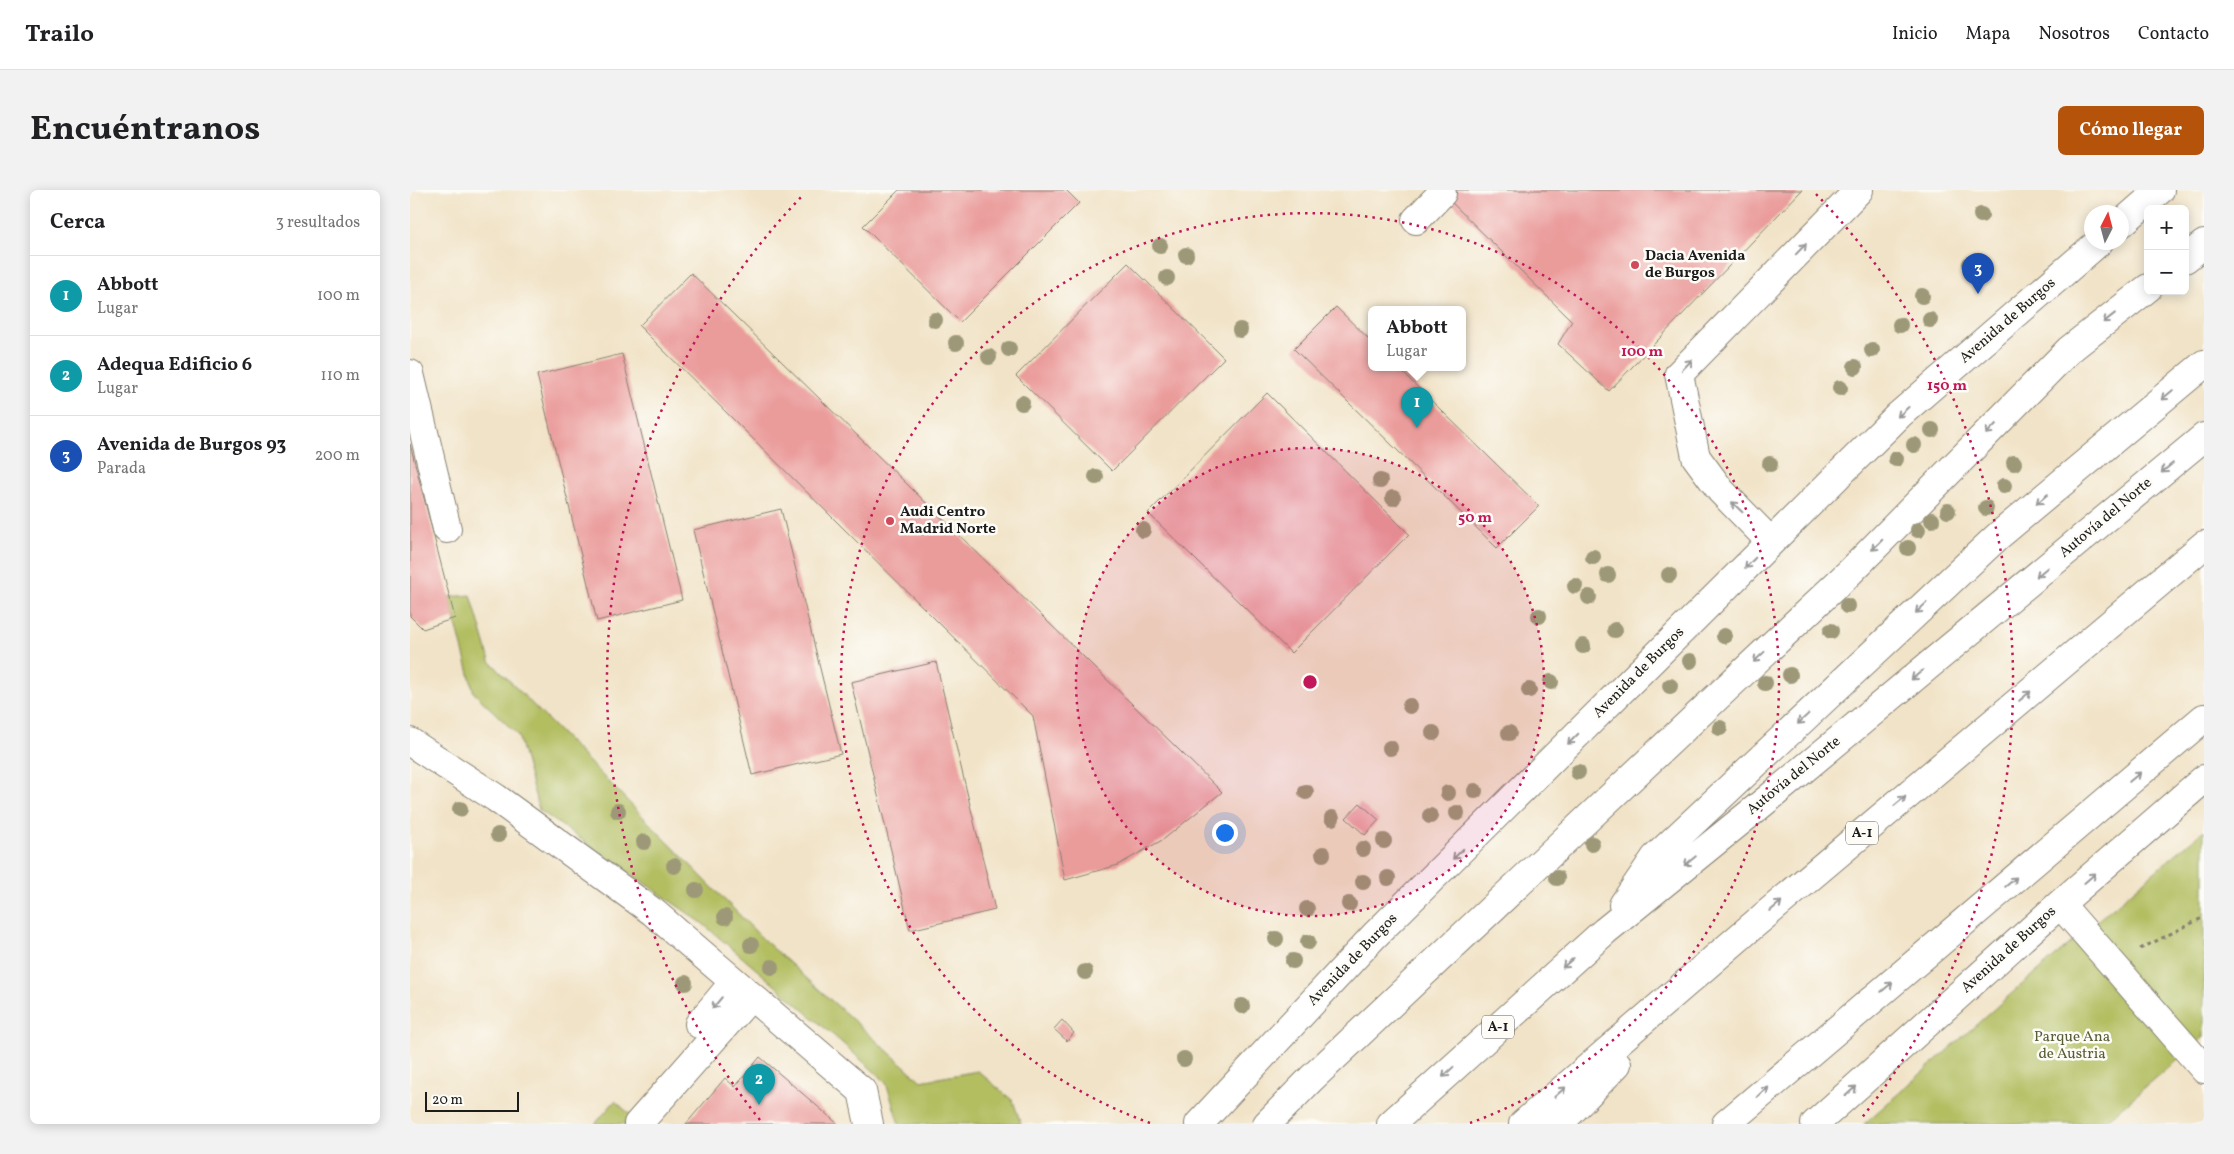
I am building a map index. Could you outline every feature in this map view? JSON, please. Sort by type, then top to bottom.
[{"type":"main road","points":[[1771,542],[1721,491],[1696,457],[1679,374],[1859,190]]},
{"type":"main road","points":[[2129,217],[2160,190]]},
{"type":"main road","points":[[1416,220],[1442,193]]},
{"type":"main road","points":[[2189,256],[2204,244]]},
{"type":"main road","name":"Avenida de Burgos","points":[[1199,1124],[1374,936],[1899,415],[2090,250]]},
{"type":"main road","points":[[1267,1124],[1312,1078],[1850,572],[2069,350],[2144,291]]},
{"type":"main road","points":[[1605,931],[1655,858],[1997,537],[2204,364]]},
{"type":"main road","points":[[410,374],[447,529]]},
{"type":"main road","name":"Autovía del Norte","points":[[1392,1124],[1605,931],[1769,798],[2204,437]]},
{"type":"main road","name":"A-1","points":[[1524,1124],[1750,928],[2204,546]]},
{"type":"main road","points":[[1726,1124],[2204,718]]},
{"type":"main road","points":[[410,742],[496,798],[653,912],[862,1091],[869,1124]]},
{"type":"main road","name":"Avenida de Burgos","points":[[1815,1124],[2060,904],[2204,779]]},
{"type":"main road","points":[[2060,904],[2204,1069]]},
{"type":"main road","points":[[1559,1124],[1750,928]]},
{"type":"main road","points":[[699,1024],[743,989]]},
{"type":"main road","points":[[638,1124],[743,989]]},
{"type":"path","points":[[2112,964],[2204,917]]},
{"type":"green space","points":[[471,595],[490,661],[764,940],[921,1081],[978,1071],[1013,1101],[1021,1124],[899,1124],[886,1082],[840,1041],[702,923],[539,810],[518,735],[474,693],[449,597]]},
{"type":"green space","name":"Parque Ana de Austria","points":[[2204,830],[2204,1037],[2102,1124],[1864,1124],[2011,994]]},
{"type":"green space","points":[[615,1101],[632,1116],[625,1124],[595,1124]]},
{"type":"building","points":[[899,190],[1066,190],[1079,203],[960,322],[863,226]]},
{"type":"building","points":[[1439,190],[1802,190],[1609,391],[1558,344],[1572,321]]},
{"type":"building","points":[[1128,263],[1224,358],[1112,471],[1016,376]]},
{"type":"building","name":"Audi Centro Madrid Norte","points":[[691,273],[1222,792],[1164,839],[1118,865],[1065,880],[1033,716],[639,326]]},
{"type":"building","points":[[1336,307],[1368,338],[1368,371],[1401,371],[1539,506],[1497,548],[1294,349]]},
{"type":"building","points":[[622,354],[682,600],[597,621],[537,375]]},
{"type":"building","points":[[1267,393],[1409,534],[1291,653],[1148,513]]},
{"type":"building","points":[[410,444],[455,618],[423,629],[410,616]]},
{"type":"building","points":[[781,509],[841,754],[752,775],[693,530]]},
{"type":"building","points":[[936,662],[995,910],[910,930],[851,682]]},
{"type":"building","points":[[1360,803],[1379,820],[1365,835],[1346,818]]},
{"type":"building","points":[[1062,1020],[1074,1033],[1067,1041],[1054,1029]]},
{"type":"building","points":[[760,1057],[838,1124],[686,1124],[725,1078],[735,1087]]},
{"type":"place","name":"Dacia Avenida de Burgos","points":[[1635,265]]},
{"type":"place","name":"Avenida de Burgos 93","points":[[1978,294]]},
{"type":"place","name":"Abbott","points":[[1417,428]]},
{"type":"place","name":"Audi Centro Madrid Norte","points":[[890,521]]},
{"type":"place","name":"Adequa Edificio 6","points":[[759,1105]]}]
